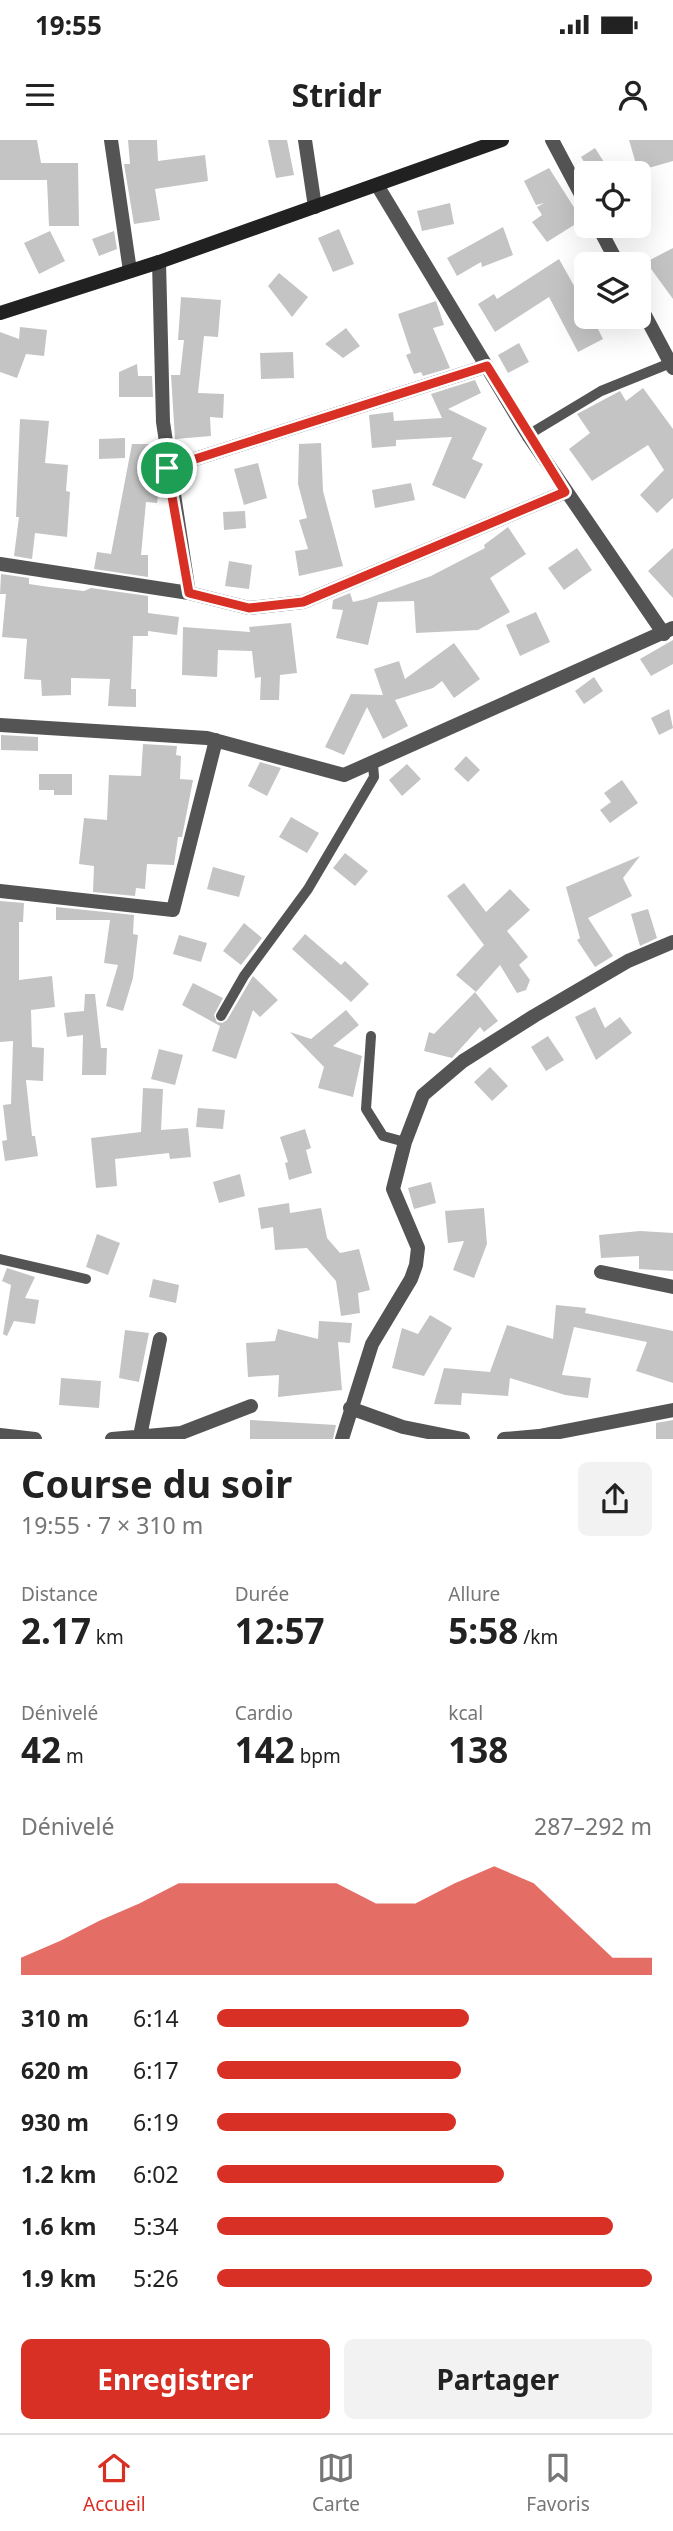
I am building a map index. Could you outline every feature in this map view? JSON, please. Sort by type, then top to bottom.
[{"type":"street","points":[[111,140],[130,271]]},
{"type":"street","points":[[305,140],[315,207]]},
{"type":"street","points":[[0,313],[159,262],[502,140]]},
{"type":"street","points":[[552,140],[574,181]]},
{"type":"street","points":[[0,725],[216,740],[344,775],[668,631],[565,492],[377,185]]},
{"type":"street","points":[[159,262],[163,422],[167,468],[189,593]]},
{"type":"street","points":[[651,326],[672,364]]},
{"type":"street","points":[[167,468],[487,366]]},
{"type":"street","points":[[0,564],[189,593],[249,608],[303,602],[565,492]]},
{"type":"street","points":[[0,891],[173,910],[216,740]]},
{"type":"street","points":[[342,1439],[372,1343],[411,1279],[416,1265],[418,1248],[393,1189],[405,1142],[423,1095],[463,1060],[628,961],[673,942]]},
{"type":"street","points":[[601,1272],[673,1287]]},
{"type":"street","points":[[140,1436],[160,1339]]},
{"type":"street","points":[[112,1439],[181,1436],[251,1406]]},
{"type":"street","points":[[350,1408],[403,1427],[463,1439]]},
{"type":"street","points":[[504,1439],[564,1432],[673,1410]]},
{"type":"street","points":[[0,1435],[35,1439]]},
{"type":"lane","points":[[528,435],[601,391],[672,364]]},
{"type":"lane","points":[[221,1016],[244,976],[308,889],[374,778],[373,764]]},
{"type":"lane","points":[[371,1036],[366,1109],[383,1136],[405,1142]]},
{"type":"lane","points":[[0,1259],[86,1279]]},
{"type":"building","points":[[0,140],[37,140],[41,163],[78,163],[79,226],[49,226],[47,180],[0,180]]},
{"type":"building","points":[[128,140],[157,140],[158,161],[205,155],[208,181],[155,189],[160,220],[134,224],[124,164],[130,164]]},
{"type":"building","points":[[268,140],[287,140],[294,175],[276,178]]},
{"type":"building","points":[[629,140],[673,140],[673,161],[651,167],[651,161],[635,161]]},
{"type":"building","points":[[595,148],[603,161],[584,161],[581,157]]},
{"type":"building","points":[[549,168],[574,207],[574,225],[547,242],[532,222],[542,215],[537,207],[544,203],[536,205],[524,181]]},
{"type":"building","points":[[450,203],[454,224],[422,231],[417,211]]},
{"type":"building","points":[[503,227],[513,255],[482,267],[481,262],[457,276],[447,258]]},
{"type":"building","points":[[339,229],[354,264],[333,272],[318,238]]},
{"type":"building","points":[[50,231],[65,261],[39,274],[24,243]]},
{"type":"building","points":[[114,231],[117,249],[99,256],[92,239]]},
{"type":"building","points":[[673,248],[673,299],[651,269],[651,259]]},
{"type":"building","points":[[559,259],[574,286],[574,329],[598,329],[603,339],[578,352],[549,297],[495,332],[478,304],[494,294],[497,299]]},
{"type":"building","points":[[279,273],[308,297],[292,317],[268,286]]},
{"type":"building","points":[[181,297],[221,300],[218,337],[204,336],[198,393],[224,394],[223,418],[210,417],[211,436],[175,439],[171,375],[180,375],[184,340],[178,340]]},
{"type":"building","points":[[436,301],[444,325],[433,328],[450,368],[423,376],[421,372],[414,374],[406,355],[411,353],[398,314]]},
{"type":"building","points":[[20,327],[47,330],[44,356],[26,354],[17,378],[0,372],[0,332],[19,339]]},
{"type":"building","points":[[346,328],[360,346],[343,358],[325,344]]},
{"type":"building","points":[[519,343],[529,362],[508,373],[498,355]]},
{"type":"building","points":[[293,352],[294,378],[261,379],[260,353]]},
{"type":"building","points":[[137,364],[138,376],[152,376],[153,397],[119,397],[119,372]]},
{"type":"building","points":[[475,380],[481,393],[448,409],[487,428],[472,459],[483,464],[465,499],[432,485],[452,437],[396,440],[396,446],[372,448],[369,415],[393,412],[394,421],[442,418],[431,394]]},
{"type":"building","points":[[643,388],[673,429],[673,498],[657,513],[640,495],[664,470],[648,445],[592,481],[569,449],[590,433],[577,414],[620,391],[626,401]]},
{"type":"building","points":[[20,419],[49,421],[45,463],[68,465],[66,491],[70,492],[67,537],[35,533],[32,559],[14,556],[19,517],[16,517]]},
{"type":"building","points":[[125,438],[125,458],[99,459],[99,439]]},
{"type":"building","points":[[321,443],[323,491],[343,566],[299,576],[295,551],[308,549],[299,520],[307,518],[298,484],[299,444]]},
{"type":"building","points":[[132,444],[156,444],[156,480],[160,480],[157,503],[146,502],[141,555],[148,555],[148,577],[94,569],[97,552],[111,554]]},
{"type":"building","points":[[258,463],[267,498],[244,505],[234,469]]},
{"type":"building","points":[[411,483],[415,500],[375,508],[372,490]]},
{"type":"building","points":[[245,511],[246,528],[224,530],[223,512]]},
{"type":"building","points":[[508,527],[526,554],[490,578],[510,612],[478,630],[416,633],[414,601],[378,602],[368,645],[336,638],[343,610],[332,609],[333,600],[350,593],[353,602],[366,599],[431,576],[485,548],[484,545]]},
{"type":"building","points":[[577,548],[592,570],[564,590],[548,568]]},
{"type":"building","points":[[673,548],[673,598],[648,571]]},
{"type":"building","points":[[229,561],[252,565],[249,589],[225,586]]},
{"type":"building","points":[[1,574],[29,578],[29,584],[49,587],[84,591],[91,588],[148,596],[148,613],[179,617],[177,635],[148,631],[148,636],[133,636],[131,689],[136,689],[136,707],[108,706],[110,679],[71,678],[71,695],[42,696],[41,680],[24,679],[27,639],[2,637],[6,594],[0,594]]},
{"type":"building","points":[[536,612],[550,642],[520,656],[506,625]]},
{"type":"building","points":[[291,623],[297,673],[280,675],[279,700],[260,700],[261,677],[255,678],[252,651],[218,650],[217,677],[182,675],[183,627],[250,632],[249,627]]},
{"type":"building","points":[[673,640],[673,664],[651,676],[640,659]]},
{"type":"building","points":[[454,643],[480,679],[454,698],[442,681],[433,688],[395,700],[408,726],[383,739],[367,707],[344,755],[325,747],[351,694],[383,695],[374,669],[399,661],[405,679]]},
{"type":"building","points":[[594,677],[603,691],[584,704],[575,691]]},
{"type":"building","points":[[669,709],[673,728],[659,735],[651,718]]},
{"type":"building","points":[[1,735],[38,737],[38,751],[1,750]]},
{"type":"building","points":[[143,744],[177,746],[176,755],[181,756],[180,779],[193,780],[182,837],[178,837],[174,865],[147,864],[145,889],[136,888],[135,896],[93,892],[94,866],[79,864],[84,818],[107,820],[109,775],[141,776]]},
{"type":"building","points":[[466,756],[480,770],[468,782],[454,769]]},
{"type":"building","points":[[260,762],[281,768],[267,796],[248,786]]},
{"type":"building","points":[[407,764],[421,779],[402,796],[389,780]]},
{"type":"building","points":[[39,774],[72,774],[72,795],[54,795],[54,790],[39,790]]},
{"type":"building","points":[[622,780],[638,803],[610,823],[600,810],[611,802],[604,793]]},
{"type":"building","points":[[291,817],[319,833],[307,853],[279,837]]},
{"type":"building","points":[[345,853],[368,871],[355,886],[333,868]]},
{"type":"building","points":[[640,856],[623,878],[632,896],[588,918],[613,956],[595,967],[577,940],[580,938],[566,887]]},
{"type":"building","points":[[213,867],[245,876],[239,897],[207,889]]},
{"type":"building","points":[[464,883],[486,912],[510,889],[530,910],[507,931],[528,957],[519,965],[530,980],[526,990],[517,993],[500,965],[476,992],[456,975],[484,945],[447,896]]},
{"type":"building","points":[[0,901],[24,903],[23,922],[19,922],[19,980],[52,976],[55,1007],[31,1010],[32,1047],[44,1048],[43,1081],[26,1080],[32,1136],[35,1136],[38,1156],[5,1161],[2,1141],[7,1140],[3,1105],[11,1104],[13,1041],[0,1042]]},
{"type":"building","points":[[56,907],[134,915],[133,934],[138,935],[133,978],[123,1011],[106,1006],[118,965],[104,963],[110,920],[56,920]]},
{"type":"building","points":[[648,909],[657,938],[640,946],[631,914]]},
{"type":"building","points":[[244,923],[262,938],[241,965],[223,951]]},
{"type":"building","points":[[305,934],[341,965],[345,961],[369,984],[351,1002],[292,949]]},
{"type":"building","points":[[179,935],[207,943],[201,962],[173,954]]},
{"type":"building","points":[[253,976],[278,1000],[260,1017],[253,1010],[236,1059],[212,1051],[220,1026],[182,1005],[193,983],[223,998],[214,1015],[217,1022],[222,1023],[227,1020]]},
{"type":"building","points":[[475,992],[498,1021],[484,1032],[480,1027],[452,1058],[424,1051],[429,1032],[434,1034]]},
{"type":"building","points":[[85,994],[95,994],[101,1048],[107,1048],[106,1075],[82,1075],[83,1035],[67,1037],[64,1013],[84,1011]]},
{"type":"building","points":[[595,1007],[605,1028],[620,1017],[632,1033],[596,1060],[575,1017]]},
{"type":"building","points":[[346,1010],[359,1025],[333,1046],[362,1056],[353,1097],[318,1088],[324,1067],[290,1032],[311,1039]]},
{"type":"building","points":[[548,1036],[564,1060],[546,1071],[531,1047]]},
{"type":"building","points":[[159,1049],[183,1055],[175,1085],[151,1079]]},
{"type":"building","points":[[490,1067],[508,1086],[492,1101],[474,1082]]},
{"type":"building","points":[[143,1088],[163,1089],[161,1130],[188,1128],[191,1157],[170,1159],[169,1153],[115,1159],[117,1186],[96,1188],[91,1138],[141,1132]]},
{"type":"building","points":[[198,1108],[225,1110],[223,1129],[196,1127]]},
{"type":"building","points":[[305,1129],[311,1148],[306,1150],[312,1173],[289,1180],[285,1163],[288,1162],[280,1137]]},
{"type":"building","points":[[240,1174],[245,1196],[219,1203],[213,1182]]},
{"type":"building","points":[[431,1182],[436,1203],[414,1209],[408,1188]]},
{"type":"building","points":[[289,1203],[290,1213],[321,1208],[327,1238],[340,1253],[359,1249],[370,1290],[358,1293],[360,1313],[341,1316],[336,1281],[307,1248],[275,1250],[273,1227],[261,1229],[258,1208]]},
{"type":"building","points":[[484,1208],[487,1244],[474,1278],[453,1270],[464,1241],[448,1243],[445,1211]]},
{"type":"building","points":[[640,1231],[673,1233],[673,1271],[639,1269],[639,1256],[601,1258],[599,1235]]},
{"type":"building","points":[[97,1234],[120,1243],[108,1275],[86,1267]]},
{"type":"building","points":[[7,1268],[35,1277],[25,1298],[39,1300],[35,1324],[14,1321],[7,1336],[3,1334],[11,1285],[2,1281]]},
{"type":"building","points":[[153,1279],[179,1285],[176,1303],[149,1297]]},
{"type":"building","points":[[556,1305],[586,1308],[585,1313],[673,1331],[673,1383],[636,1371],[647,1342],[574,1327],[562,1375],[591,1378],[588,1398],[565,1395],[510,1378],[508,1396],[462,1393],[461,1405],[434,1404],[444,1368],[490,1372],[507,1325],[553,1339]]},
{"type":"building","points":[[430,1315],[452,1328],[424,1376],[392,1368],[402,1328],[418,1334]]},
{"type":"building","points":[[319,1321],[352,1323],[350,1343],[338,1342],[342,1390],[278,1397],[279,1375],[248,1377],[246,1343],[275,1341],[278,1329],[318,1339]]},
{"type":"building","points":[[125,1330],[149,1333],[139,1382],[119,1378]]},
{"type":"building","points":[[61,1378],[101,1381],[99,1408],[59,1405]]},
{"type":"building","points":[[250,1420],[336,1425],[333,1439],[250,1439]]},
{"type":"building","points":[[673,1420],[673,1439],[656,1439],[656,1423]]},
{"type":"route","points":[[487,366],[565,492],[303,602],[249,608],[189,593],[167,468],[487,366]]}]
